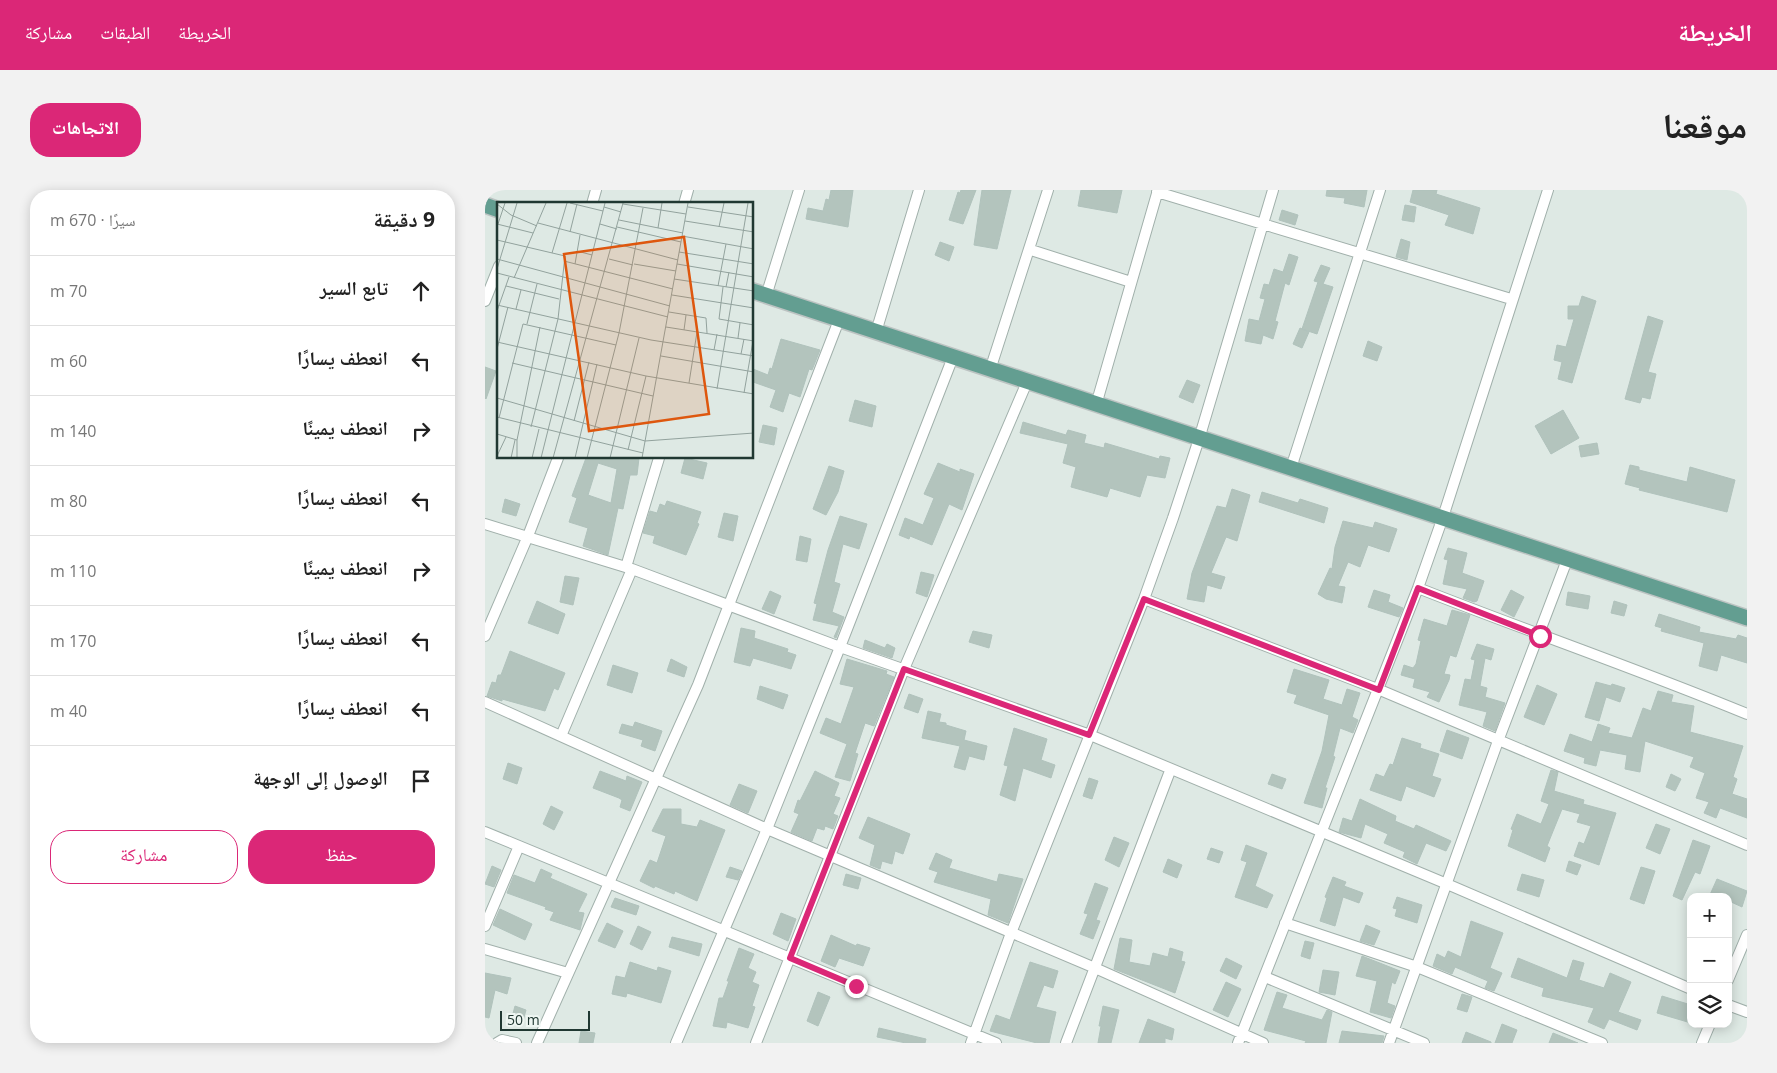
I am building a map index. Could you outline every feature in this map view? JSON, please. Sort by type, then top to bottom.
[{"type":"main road","points":[[485,205],[497,209]]},
{"type":"main road","points":[[759,293],[1747,618]]},
{"type":"street","points":[[759,293],[799,190]]},
{"type":"street","points":[[876,332],[919,190]]},
{"type":"street","points":[[990,370],[1031,250],[1048,190]]},
{"type":"street","points":[[973,1039],[1011,933],[1144,599],[1199,439],[1273,190]]},
{"type":"street","points":[[1291,468],[1380,190]]},
{"type":"street","points":[[1240,1039],[1418,588],[1443,517],[1511,300],[1548,190]]},
{"type":"street","points":[[1096,404],[1157,191],[1511,300]]},
{"type":"street","points":[[1031,250],[1131,282]]},
{"type":"street","points":[[485,301],[497,271]]},
{"type":"street","points":[[537,1043],[698,685],[839,320]]},
{"type":"street","points":[[676,1043],[767,829],[953,357]]},
{"type":"street","points":[[756,1043],[904,669],[1027,382]]},
{"type":"street","points":[[485,636],[528,536],[558,459]]},
{"type":"street","points":[[561,736],[629,568],[659,459]]},
{"type":"street","points":[[485,524],[629,568],[840,647],[1089,735],[1170,771],[1447,884],[1687,987]]},
{"type":"street","points":[[1389,1043],[1498,741],[1540,636],[1567,560]]},
{"type":"street","points":[[1418,588],[1540,636],[1665,680],[1747,714]]},
{"type":"street","points":[[1144,599],[1379,690],[1747,845]]},
{"type":"street","points":[[485,702],[767,829],[1095,968],[1240,1039],[1263,1043]]},
{"type":"street","points":[[1066,1043],[1170,771]]},
{"type":"street","points":[[485,832],[790,958],[973,1039],[996,1043]]},
{"type":"street","points":[[485,926],[519,846]]},
{"type":"street","points":[[1285,923],[1417,967],[1602,1043]]},
{"type":"street","points":[[1732,971],[1747,935]]},
{"type":"street","points":[[485,949],[568,973]]},
{"type":"street","points":[[1265,977],[1424,1043]]},
{"type":"street","points":[[1732,1006],[1747,1012]]},
{"type":"street","points":[[1701,1043],[1708,1028]]},
{"type":"street","points":[[497,1043],[502,1040],[516,1043]]},
{"type":"building","points":[[831,190],[853,190],[848,227],[806,219],[808,208],[823,211],[826,199],[829,200]]},
{"type":"building","points":[[961,190],[976,190],[963,224],[949,220],[958,192],[960,193]]},
{"type":"building","points":[[982,190],[1011,190],[997,249],[974,245]]},
{"type":"building","points":[[1081,190],[1122,190],[1117,213],[1078,206]]},
{"type":"building","points":[[1327,190],[1367,190],[1364,207],[1344,203],[1345,198],[1326,196]]},
{"type":"building","points":[[1413,190],[1437,190],[1436,194],[1480,208],[1473,234],[1445,225],[1449,215],[1410,202]]},
{"type":"building","points":[[1405,205],[1416,207],[1414,222],[1402,220]]},
{"type":"building","points":[[1282,210],[1298,215],[1295,225],[1279,220]]},
{"type":"building","points":[[1401,239],[1410,242],[1407,260],[1396,257]]},
{"type":"building","points":[[940,242],[954,247],[949,261],[935,255]]},
{"type":"building","points":[[1289,254],[1298,257],[1289,285],[1285,283],[1275,321],[1278,322],[1273,339],[1263,335],[1261,344],[1245,341],[1249,319],[1259,321],[1265,299],[1260,298],[1264,284],[1269,285],[1274,269],[1283,272]]},
{"type":"building","points":[[1321,265],[1330,268],[1323,284],[1333,287],[1317,334],[1302,329],[1318,282],[1314,281]]},
{"type":"building","points":[[1582,296],[1596,301],[1572,383],[1558,379],[1562,362],[1554,360],[1557,345],[1566,347],[1574,319],[1568,319],[1568,306],[1579,306]]},
{"type":"building","points":[[1648,316],[1663,321],[1648,372],[1656,374],[1650,399],[1642,397],[1640,403],[1625,399]]},
{"type":"building","points":[[1300,328],[1309,332],[1302,348],[1293,344]]},
{"type":"building","points":[[781,339],[820,350],[812,370],[809,369],[800,397],[789,393],[783,412],[770,407],[776,390],[754,382],[754,369],[768,375],[770,368],[772,369]]},
{"type":"building","points":[[1368,341],[1382,347],[1377,361],[1363,356]]},
{"type":"building","points":[[485,367],[496,371],[486,399],[485,398]]},
{"type":"building","points":[[1187,380],[1200,385],[1193,403],[1179,397]]},
{"type":"building","points":[[855,400],[876,406],[872,427],[849,421]]},
{"type":"building","points":[[1563,410],[1579,438],[1551,454],[1535,426]]},
{"type":"building","points":[[1023,422],[1066,435],[1068,430],[1086,435],[1084,443],[1104,448],[1105,443],[1159,459],[1160,456],[1170,458],[1165,478],[1147,475],[1140,497],[1110,488],[1107,497],[1071,487],[1076,467],[1063,463],[1068,444],[1020,433]]},
{"type":"building","points":[[763,425],[777,428],[774,445],[759,442]]},
{"type":"building","points":[[1597,443],[1599,454],[1581,457],[1579,446]]},
{"type":"building","points":[[586,459],[639,459],[637,475],[630,475],[623,509],[618,508],[608,555],[583,546],[588,528],[569,522],[577,498],[572,496]],"holes":[[[598,463],[617,469],[611,503],[588,495]]]},
{"type":"building","points":[[685,459],[707,463],[703,479],[681,473]]},
{"type":"building","points":[[938,463],[960,472],[960,469],[974,474],[962,510],[949,504],[932,545],[910,536],[909,539],[899,535],[905,518],[923,525],[934,498],[924,494]]},
{"type":"building","points":[[1630,465],[1639,467],[1639,470],[1687,482],[1690,467],[1735,480],[1727,512],[1639,490],[1640,488],[1625,484]]},
{"type":"building","points":[[829,466],[844,471],[838,492],[826,515],[813,509]]},
{"type":"building","points":[[1232,489],[1250,495],[1237,541],[1226,537],[1211,573],[1225,577],[1221,589],[1207,585],[1204,602],[1187,599],[1192,573],[1217,506],[1226,508]]},
{"type":"building","points":[[1262,492],[1298,503],[1300,499],[1328,508],[1324,523],[1259,502]]},
{"type":"building","points":[[505,499],[520,504],[516,516],[502,512]]},
{"type":"building","points":[[667,501],[701,512],[697,523],[699,524],[686,555],[653,543],[655,536],[643,533],[650,511],[657,513],[660,504],[665,506]]},
{"type":"building","points":[[724,513],[738,516],[733,541],[718,537]]},
{"type":"building","points":[[840,516],[867,524],[859,549],[843,544],[834,582],[840,584],[832,612],[844,617],[836,638],[834,637],[839,626],[813,620],[817,604],[814,603],[828,550]]},
{"type":"building","points":[[1343,521],[1373,528],[1375,522],[1397,529],[1389,552],[1368,545],[1360,567],[1348,562],[1338,586],[1345,587],[1342,603],[1326,599],[1318,594],[1330,568],[1332,569],[1335,547]]},
{"type":"building","points":[[800,536],[811,539],[807,562],[796,560]]},
{"type":"building","points":[[1448,548],[1467,553],[1462,573],[1484,581],[1477,601],[1474,602],[1463,598],[1467,589],[1443,584],[1448,560],[1444,559]]},
{"type":"building","points":[[921,572],[934,575],[927,597],[916,593]]},
{"type":"building","points":[[565,576],[579,578],[573,605],[560,602]]},
{"type":"building","points":[[1374,590],[1390,595],[1388,602],[1403,608],[1399,617],[1368,607]]},
{"type":"building","points":[[1511,590],[1524,597],[1514,617],[1501,610]]},
{"type":"building","points":[[770,591],[781,596],[774,614],[762,609]]},
{"type":"building","points":[[1568,592],[1590,596],[1588,609],[1566,605]]},
{"type":"building","points":[[537,601],[565,614],[558,634],[528,623]]},
{"type":"building","points":[[1614,601],[1627,605],[1624,616],[1611,613]]},
{"type":"building","points":[[1452,610],[1470,615],[1456,657],[1450,655],[1444,674],[1450,675],[1449,680],[1439,702],[1427,697],[1430,692],[1413,687],[1415,679],[1401,675],[1404,665],[1413,668],[1416,664],[1421,641],[1418,640],[1424,619],[1447,626]]},
{"type":"building","points":[[1659,614],[1700,627],[1699,632],[1736,639],[1738,635],[1747,638],[1747,663],[1721,655],[1717,671],[1699,666],[1704,643],[1661,631],[1662,628],[1655,626]]},
{"type":"building","points":[[741,628],[755,631],[754,638],[788,649],[787,652],[796,655],[791,669],[753,658],[750,666],[734,662]]},
{"type":"building","points":[[973,631],[992,635],[989,648],[969,642]]},
{"type":"building","points":[[865,640],[885,648],[887,644],[895,648],[892,658],[863,648]]},
{"type":"building","points":[[1477,644],[1494,649],[1491,660],[1485,658],[1480,686],[1487,688],[1485,697],[1505,703],[1495,731],[1483,726],[1487,712],[1459,705],[1465,679],[1471,680],[1475,660],[1471,659]]},
{"type":"building","points":[[510,651],[565,673],[558,690],[554,688],[545,711],[487,696],[492,682],[496,683],[498,675],[501,675]]},
{"type":"building","points":[[671,659],[687,667],[684,677],[667,671]]},
{"type":"building","points":[[847,659],[887,671],[886,674],[894,677],[874,726],[865,723],[855,753],[858,754],[850,781],[835,777],[847,744],[820,733],[826,718],[841,724],[854,687],[840,684]]},
{"type":"building","points":[[613,665],[638,673],[632,693],[607,685]]},
{"type":"building","points":[[1294,669],[1329,680],[1323,699],[1342,705],[1347,689],[1360,693],[1352,717],[1358,720],[1353,733],[1340,728],[1322,808],[1304,803],[1322,751],[1329,715],[1294,703],[1297,695],[1287,692]]},
{"type":"building","points":[[1596,682],[1625,688],[1620,702],[1606,697],[1599,721],[1585,717]]},
{"type":"building","points":[[1537,685],[1557,694],[1544,725],[1524,717]]},
{"type":"building","points":[[760,686],[788,695],[783,709],[757,699]]},
{"type":"building","points":[[1658,691],[1673,695],[1671,702],[1694,706],[1690,732],[1743,746],[1733,777],[1737,779],[1732,794],[1747,799],[1747,818],[1720,808],[1716,818],[1704,813],[1709,802],[1696,798],[1705,773],[1690,767],[1694,757],[1645,741],[1640,772],[1625,769],[1627,755],[1600,750],[1596,766],[1584,763],[1585,758],[1564,751],[1570,734],[1592,742],[1598,724],[1610,728],[1608,733],[1632,738],[1643,708],[1651,711]]},
{"type":"building","points":[[909,694],[923,699],[918,713],[904,708]]},
{"type":"building","points":[[928,711],[941,714],[939,722],[966,731],[964,740],[987,746],[984,760],[969,756],[965,770],[954,767],[960,746],[922,738]]},
{"type":"building","points":[[635,722],[662,731],[655,751],[641,746],[643,740],[619,733],[622,724],[633,727]]},
{"type":"building","points":[[1014,728],[1047,739],[1041,760],[1055,765],[1051,778],[1023,768],[1015,801],[1000,795],[1008,766],[1004,765]]},
{"type":"building","points":[[1447,730],[1469,738],[1462,759],[1440,751]]},
{"type":"building","points":[[1402,738],[1421,744],[1420,748],[1439,754],[1432,776],[1441,779],[1434,797],[1406,786],[1401,801],[1370,790],[1376,774],[1384,777],[1390,764],[1393,765]]},
{"type":"building","points":[[508,763],[522,768],[517,784],[503,779]]},
{"type":"building","points":[[1551,770],[1558,772],[1554,791],[1584,800],[1583,804],[1616,813],[1599,865],[1574,856],[1579,842],[1584,844],[1591,826],[1577,822],[1580,814],[1562,809],[1547,846],[1550,848],[1545,862],[1508,846],[1513,830],[1511,829],[1517,814],[1541,824],[1549,804],[1541,801]]},
{"type":"building","points":[[600,771],[626,781],[627,776],[642,782],[630,811],[620,807],[622,800],[619,798],[593,788]]},
{"type":"building","points":[[815,771],[839,783],[834,796],[840,798],[833,814],[838,816],[833,829],[825,826],[824,830],[817,828],[812,841],[791,832],[799,814],[794,812],[798,800],[800,801]]},
{"type":"building","points":[[1272,774],[1286,779],[1282,789],[1268,784]]},
{"type":"building","points":[[1671,774],[1681,779],[1675,791],[1666,787]]},
{"type":"building","points":[[1089,778],[1098,781],[1092,799],[1083,796]]},
{"type":"building","points":[[739,784],[757,791],[748,813],[730,805]]},
{"type":"building","points":[[1360,799],[1396,816],[1395,821],[1414,829],[1416,825],[1451,841],[1446,851],[1426,843],[1417,864],[1403,857],[1405,852],[1384,843],[1388,834],[1365,824],[1361,838],[1339,832],[1343,818],[1352,821]]},
{"type":"building","points":[[551,806],[563,812],[554,830],[543,824]]},
{"type":"building","points":[[663,809],[681,809],[681,824],[697,827],[700,820],[725,830],[697,901],[675,891],[674,894],[655,886],[654,888],[640,881],[650,860],[657,863],[666,836],[652,831]]},
{"type":"building","points":[[868,817],[910,834],[903,854],[895,851],[892,864],[882,861],[880,869],[870,865],[875,845],[859,838]]},
{"type":"building","points":[[1656,824],[1670,829],[1660,854],[1646,848]]},
{"type":"building","points":[[1114,837],[1129,843],[1119,867],[1105,860]]},
{"type":"building","points":[[1693,840],[1710,846],[1700,874],[1695,872],[1682,900],[1673,896]]},
{"type":"building","points":[[1246,845],[1267,853],[1255,886],[1273,895],[1267,908],[1235,897],[1247,862],[1241,860]]},
{"type":"building","points":[[1211,848],[1223,852],[1219,863],[1207,859]]},
{"type":"building","points":[[936,853],[952,860],[949,868],[997,882],[999,874],[1023,879],[1008,923],[988,915],[991,899],[934,882],[938,872],[929,869]]},
{"type":"building","points":[[1168,859],[1182,865],[1177,878],[1163,872]]},
{"type":"building","points":[[1569,861],[1581,865],[1577,875],[1566,871]]},
{"type":"building","points":[[492,866],[501,870],[494,887],[485,884]]},
{"type":"building","points":[[730,867],[742,871],[738,880],[726,877]]},
{"type":"building","points":[[1641,867],[1655,871],[1644,904],[1630,899]]},
{"type":"building","points":[[541,869],[552,874],[550,878],[587,894],[578,912],[584,913],[580,930],[550,920],[554,912],[545,909],[546,907],[507,893],[514,875],[535,883]]},
{"type":"building","points":[[846,874],[861,878],[858,889],[843,885]]},
{"type":"building","points":[[1522,874],[1544,880],[1539,897],[1517,890]]},
{"type":"building","points":[[1333,877],[1346,882],[1344,886],[1363,893],[1359,903],[1343,897],[1335,926],[1320,921],[1327,898],[1325,897]]},
{"type":"building","points":[[1717,879],[1747,891],[1742,907],[1732,902],[1732,893],[1711,893]]},
{"type":"building","points":[[1095,883],[1108,888],[1096,920],[1100,921],[1093,939],[1080,934],[1088,914],[1084,913]]},
{"type":"building","points":[[1397,897],[1422,905],[1417,923],[1395,916],[1397,909],[1393,908]]},
{"type":"building","points":[[615,898],[639,906],[636,915],[611,907]]},
{"type":"building","points":[[500,909],[532,924],[525,940],[493,925]]},
{"type":"building","points":[[781,913],[796,919],[788,941],[773,934]]},
{"type":"building","points":[[1471,921],[1503,933],[1490,968],[1502,973],[1494,991],[1485,988],[1488,981],[1455,967],[1452,974],[1433,966],[1437,954],[1445,958],[1448,951],[1461,957]]},
{"type":"building","points":[[607,923],[623,931],[615,948],[598,941]]},
{"type":"building","points":[[1366,925],[1380,931],[1374,945],[1360,941]]},
{"type":"building","points":[[638,926],[651,932],[642,950],[630,944]]},
{"type":"building","points":[[831,935],[856,946],[857,944],[870,948],[863,966],[839,958],[835,967],[821,961]]},
{"type":"building","points":[[672,937],[702,944],[699,956],[669,947]]},
{"type":"building","points":[[1120,938],[1132,940],[1129,962],[1150,966],[1153,953],[1168,957],[1170,948],[1183,952],[1181,961],[1185,962],[1175,993],[1114,969]]},
{"type":"building","points":[[1305,941],[1314,943],[1310,959],[1301,956]]},
{"type":"building","points":[[739,948],[754,954],[748,968],[756,972],[752,982],[759,985],[752,1006],[755,1007],[748,1028],[727,1022],[726,1028],[713,1026],[719,998],[723,998]]},
{"type":"building","points":[[1362,956],[1400,971],[1395,984],[1392,982],[1387,1003],[1395,1006],[1391,1018],[1370,1012],[1377,981],[1356,976]]},
{"type":"building","points":[[1226,958],[1242,966],[1236,979],[1220,971]]},
{"type":"building","points":[[1518,958],[1567,978],[1573,960],[1584,963],[1579,980],[1604,988],[1610,973],[1631,982],[1618,1012],[1641,1020],[1637,1030],[1609,1019],[1604,1029],[1588,1022],[1594,1008],[1542,996],[1544,988],[1511,977]]},
{"type":"building","points":[[630,962],[657,971],[658,967],[671,971],[661,1003],[627,993],[626,997],[612,994],[616,976],[625,978]]},
{"type":"building","points":[[1030,962],[1058,971],[1053,988],[1044,985],[1036,1007],[1056,1012],[1049,1043],[1037,1043],[990,1031],[996,1015],[1010,1020]]},
{"type":"building","points":[[1323,970],[1339,972],[1335,995],[1319,992]]},
{"type":"building","points":[[485,973],[511,978],[507,994],[495,990],[489,1018],[485,1017]]},
{"type":"building","points":[[1226,982],[1241,989],[1228,1017],[1213,1010]]},
{"type":"building","points":[[818,992],[830,997],[818,1026],[807,1021]]},
{"type":"building","points":[[1277,992],[1287,995],[1282,1008],[1322,1020],[1327,1010],[1332,1012],[1326,1043],[1305,1043],[1306,1041],[1264,1030]]},
{"type":"building","points":[[1462,994],[1472,997],[1467,1012],[1457,1009]]},
{"type":"building","points":[[1662,996],[1687,1004],[1687,1022],[1657,1013]]},
{"type":"building","points":[[515,1006],[526,1010],[523,1021],[512,1017]]},
{"type":"building","points":[[1103,1006],[1119,1010],[1111,1043],[1098,1043]]},
{"type":"building","points":[[1148,1019],[1174,1029],[1172,1040],[1165,1038],[1165,1043],[1139,1043]]},
{"type":"building","points":[[1502,1024],[1517,1030],[1512,1043],[1495,1043]]},
{"type":"building","points":[[879,1028],[926,1039],[925,1043],[906,1043],[877,1037]]},
{"type":"building","points":[[581,1031],[595,1033],[593,1043],[579,1043]]},
{"type":"building","points":[[1342,1031],[1384,1036],[1382,1043],[1339,1043]]},
{"type":"building","points":[[1466,1032],[1491,1042],[1491,1043],[1462,1043]]},
{"type":"building","points":[[1553,1033],[1578,1043],[1549,1043]]},
{"type":"route","points":[[856,986],[790,958],[829,855],[904,669],[1089,735],[1144,599],[1379,690],[1418,588],[1540,636]]}]
